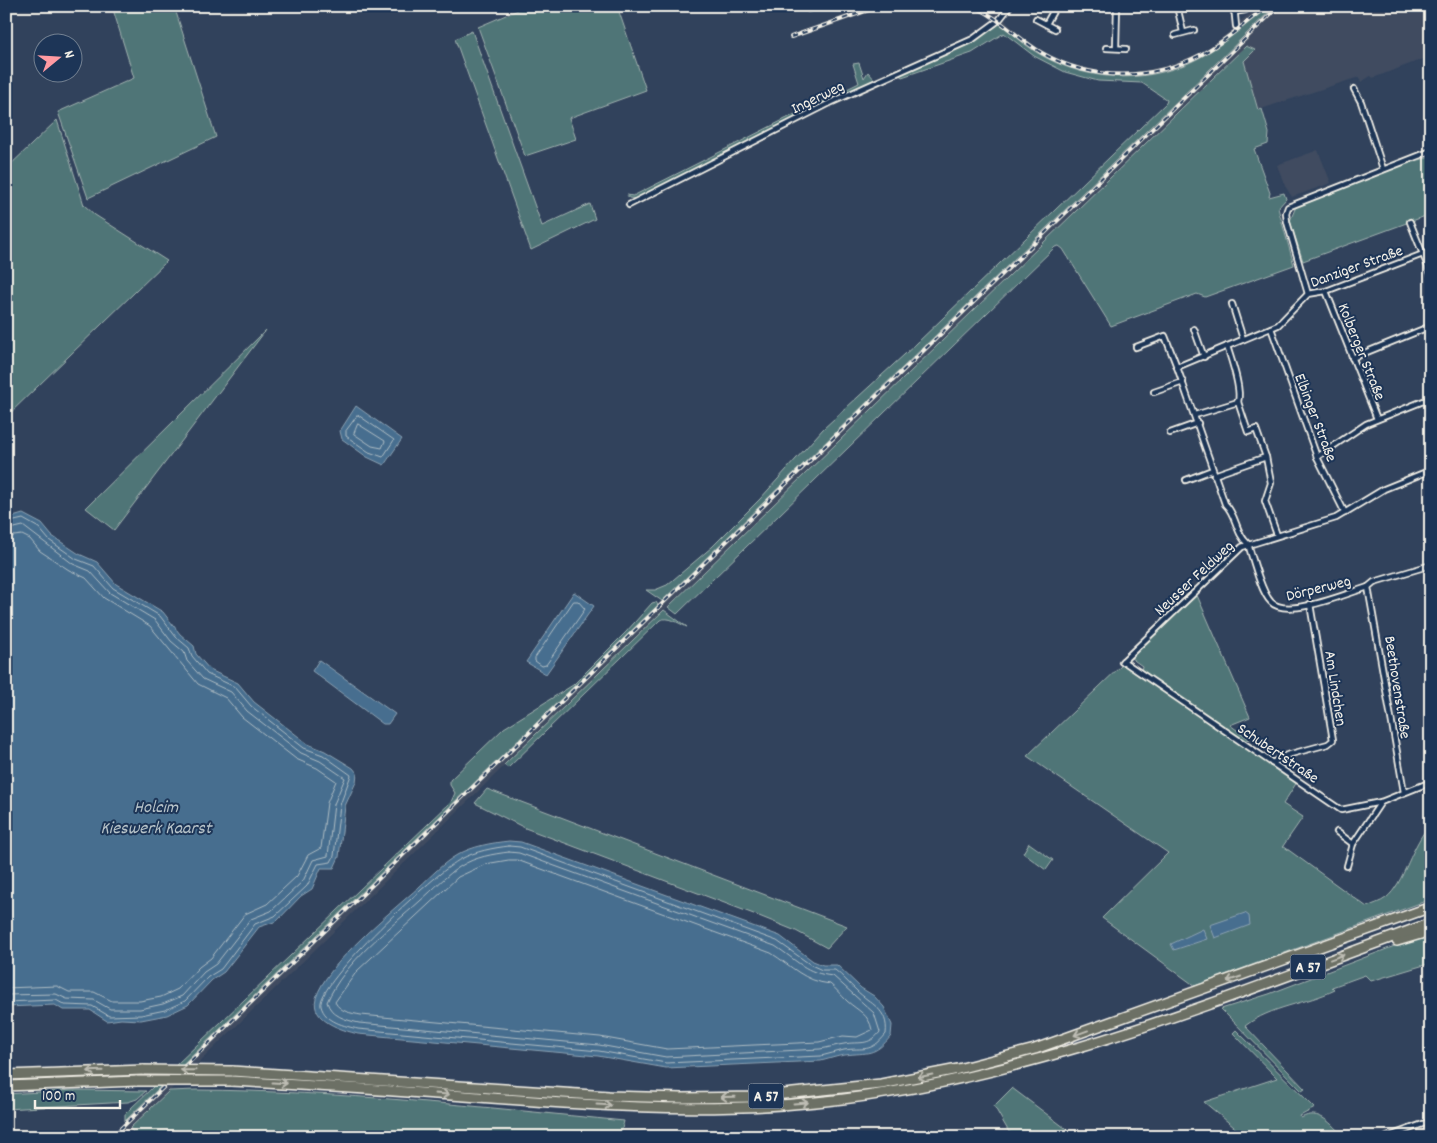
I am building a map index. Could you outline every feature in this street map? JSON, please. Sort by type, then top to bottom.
[{"type":"highway","points":[[1389,922],[1400,913],[1431,901]]},
{"type":"highway","name":"A 57","points":[[6,1075],[144,1070],[232,1071],[664,1098],[755,1097],[849,1088],[958,1070],[1035,1049],[1431,907]]},
{"type":"highway","name":"A 57","points":[[6,1086],[137,1081],[231,1081],[344,1086],[608,1106],[754,1107],[816,1102],[911,1089],[1039,1059],[1136,1029],[1431,923]]},
{"type":"highway","points":[[1375,943],[1397,941],[1431,931]]},
{"type":"street","name":"Ingerweg","points":[[629,205],[832,102],[973,39],[999,20],[1010,6]]},
{"type":"street","points":[[1046,24],[1056,6]]},
{"type":"street","points":[[1116,48],[1117,6]]},
{"type":"street","points":[[1177,6],[1183,32]]},
{"type":"street","points":[[1236,26],[1234,9],[1246,10],[1251,6]]},
{"type":"street","points":[[1036,19],[1055,28]]},
{"type":"street","points":[[1175,34],[1194,30]]},
{"type":"street","points":[[1106,48],[1126,49]]},
{"type":"street","points":[[1354,89],[1361,102],[1383,169]]},
{"type":"street","points":[[1308,294],[1287,222],[1286,213],[1288,207],[1431,152]]},
{"type":"street","points":[[1410,222],[1431,274]]},
{"type":"street","name":"Danziger Straße","points":[[1177,367],[1271,328],[1283,321],[1308,294],[1326,291],[1431,252]]},
{"type":"street","name":"Kolberger Straße","points":[[1326,291],[1377,419]]},
{"type":"street","points":[[1232,304],[1243,339]]},
{"type":"street","points":[[1352,358],[1431,326]]},
{"type":"street","name":"Elbinger Straße","points":[[1271,328],[1317,457],[1345,513]]},
{"type":"street","points":[[1194,329],[1204,357]]},
{"type":"street","points":[[1136,347],[1165,336],[1204,440],[1203,444],[1212,470],[1238,532],[1248,544]]},
{"type":"street","points":[[1226,346],[1235,370],[1234,376],[1240,394],[1238,402],[1248,432],[1256,429],[1266,457],[1271,483],[1265,501],[1277,535]]},
{"type":"street","points":[[1154,392],[1182,382]]},
{"type":"street","points":[[1317,457],[1353,432],[1377,419],[1431,398]]},
{"type":"street","points":[[1195,415],[1238,402]]},
{"type":"street","points":[[1170,433],[1198,423]]},
{"type":"street","points":[[1214,475],[1266,457]]},
{"type":"street","points":[[1186,480],[1212,470]]},
{"type":"street","name":"Neusser Feldweg","points":[[1122,662],[1235,552],[1248,544],[1336,518],[1384,489],[1431,470]]},
{"type":"street","name":"Dörperweg","points":[[1248,544],[1270,602],[1282,609],[1310,604],[1368,587],[1374,582],[1431,565]]},
{"type":"street","name":"Beethovenstraße","points":[[1368,587],[1404,792]]},
{"type":"street","name":"Am Lindchen","points":[[1272,763],[1287,755],[1328,744],[1333,740],[1310,604]]},
{"type":"street","name":"Schubertstraße","points":[[1122,662],[1341,810],[1381,802],[1431,782]]},
{"type":"street","points":[[1347,866],[1353,844],[1381,802]]},
{"type":"street","points":[[1337,832],[1353,844]]},
{"type":"street","points":[[1386,1137],[1431,1121]]},
{"type":"shaded area","points":[[1259,6],[1270,6],[1205,55],[1170,70],[1128,78],[1087,73],[1053,61],[1032,50],[992,18],[999,10],[1008,24],[1025,39],[1045,53],[1067,63],[1103,72],[1129,73],[1167,66],[1203,52],[1236,27],[1236,24]]},
{"type":"shaded area","points":[[1275,6],[1431,6],[1431,56],[1373,78],[1371,76],[1361,82],[1359,77],[1258,110],[1243,61],[1246,46],[122,1137],[109,1137]]},
{"type":"shaded area","points":[[1318,150],[1331,183],[1292,197],[1285,186],[1277,165]]},
{"type":"green space","points":[[112,6],[174,6],[216,137],[88,198],[58,112],[134,78]]},
{"type":"green space","points":[[527,6],[617,6],[646,90],[569,118],[576,139],[525,156],[478,27]]},
{"type":"green space","points":[[1270,6],[1275,6],[662,601],[646,590],[655,590],[667,585],[712,547],[760,499],[823,429],[916,344],[1167,100],[1142,83],[1098,81],[1065,72],[1034,56],[1004,33],[972,53],[902,77],[897,73],[953,50],[998,22],[1024,44],[1053,61],[1097,75],[1119,77],[1142,76],[1164,72],[1206,54]]},
{"type":"green space","points":[[472,31],[542,226],[590,204],[595,219],[531,250],[455,39]]},
{"type":"green space","points":[[1246,46],[1255,50],[1244,61],[1258,110],[1262,109],[1269,133],[1268,144],[1254,149],[1270,193],[1269,197],[1284,193],[1286,199],[1278,208],[1294,265],[1205,297],[1197,294],[1111,326],[1063,249],[1059,246],[1055,247],[677,614],[668,607]]},
{"type":"green space","points":[[859,63],[864,78],[868,72],[876,81],[819,108],[812,100],[819,103],[859,83],[853,64]]},
{"type":"green space","points":[[808,102],[810,107],[807,113],[638,199],[629,198],[627,195],[633,196],[805,109]]},
{"type":"green space","points":[[57,120],[84,205],[95,215],[167,261],[6,417],[6,169]]},
{"type":"green space","points":[[1431,157],[1431,214],[1303,261],[1290,221],[1297,204],[1407,163]]},
{"type":"green space","points":[[266,330],[114,530],[86,508]]},
{"type":"green space","points":[[1196,593],[1250,717],[1230,725],[1249,739],[1243,741],[1141,671],[1142,666],[1131,658]]},
{"type":"green space","points":[[656,602],[658,605],[125,1121],[125,1114],[130,1109],[451,802],[455,793],[450,785],[450,780],[504,728],[573,685],[652,603]]},
{"type":"green space","points":[[664,610],[687,627],[670,619],[660,620],[508,768],[504,765]]},
{"type":"green space","points":[[1122,665],[1127,665],[1297,782],[1283,804],[1303,817],[1283,846],[1367,907],[1384,899],[1393,891],[1418,842],[1431,824],[1431,899],[1195,986],[1102,918],[1168,853],[1027,756]]},
{"type":"green space","points":[[487,789],[847,926],[827,948],[796,931],[759,916],[525,828],[475,803]]},
{"type":"green space","points":[[1029,843],[1053,860],[1046,870],[1023,853]]},
{"type":"green space","points":[[1431,935],[1431,963],[1371,981],[1365,975],[1332,987],[1335,990],[1324,995],[1266,1014],[1245,1026],[1305,1089],[1302,1091],[1221,1009],[1269,994],[1413,939]]},
{"type":"green space","points":[[1236,1030],[1315,1108],[1300,1116],[1301,1118],[1307,1115],[1319,1116],[1344,1137],[1246,1137],[1204,1102],[1277,1078],[1233,1033]]},
{"type":"green space","points":[[1012,1088],[1077,1137],[1020,1137],[1009,1132],[994,1106]]},
{"type":"green space","points":[[74,1090],[146,1091],[137,1099],[128,1102],[6,1109],[6,1094]]},
{"type":"green space","points":[[169,1091],[303,1093],[464,1105],[624,1121],[620,1137],[136,1137],[130,1128]]},
{"type":"water","points":[[356,406],[402,439],[384,465],[367,457],[342,439],[340,431]]},
{"type":"water","name":"Holcim Kieswerk Kaarst","points":[[23,514],[42,524],[52,536],[79,554],[97,562],[116,584],[163,612],[180,634],[194,646],[196,654],[210,670],[238,683],[254,702],[308,744],[325,751],[353,768],[357,773],[356,782],[345,806],[339,857],[334,868],[321,868],[312,889],[301,896],[277,921],[259,927],[224,972],[212,980],[188,1005],[167,1015],[141,1020],[121,1019],[107,1021],[90,1010],[63,1010],[55,1005],[6,1007],[6,519]]},
{"type":"water","points":[[574,592],[594,606],[546,674],[526,662]]},
{"type":"water","points":[[319,660],[395,714],[388,724],[383,724],[312,671]]},
{"type":"water","points":[[509,841],[521,842],[780,936],[813,961],[823,965],[837,965],[861,988],[874,996],[884,1007],[892,1025],[891,1036],[880,1047],[870,1052],[842,1055],[821,1061],[666,1068],[598,1056],[358,1034],[336,1027],[322,1018],[315,1006],[322,984],[346,954],[361,939],[452,858],[476,847]]},
{"type":"water","points":[[1245,913],[1249,916],[1250,925],[1215,938],[1210,925]]},
{"type":"water","points":[[1203,929],[1207,939],[1174,950],[1171,944]]},
{"type":"waterway","points":[[265,1136],[278,1137]]},
{"type":"railway","points":[[791,37],[880,6]]},
{"type":"railway","points":[[973,6],[991,16],[1042,53],[1061,62],[1101,73],[1122,74],[1143,73],[1183,63],[1211,49],[1267,6]]},
{"type":"railway","points":[[112,1137],[1279,6]]},
{"type":"railway","points":[[808,11],[819,7]]}]
